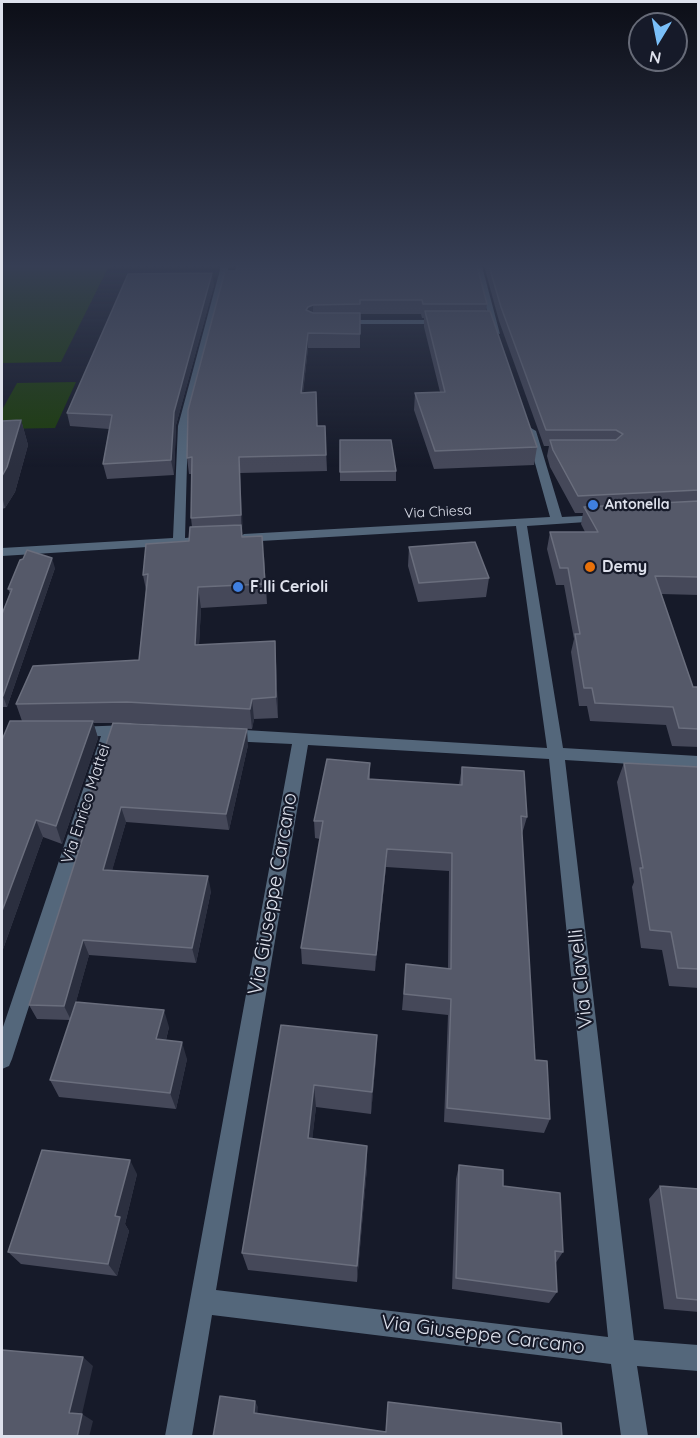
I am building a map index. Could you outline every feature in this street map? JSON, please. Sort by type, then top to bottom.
[{"type":"street","points":[[179,542],[183,426],[207,333]]},
{"type":"street","points":[[497,333],[501,344]]},
{"type":"street","points":[[527,419],[543,451],[557,520]]},
{"type":"street","name":"Via Chiesa","points":[[2,552],[616,517]]},
{"type":"street","name":"Via Clavelli","points":[[521,522],[556,754],[622,1352],[634,1437]]},
{"type":"street","name":"Via Enrico Mattei","points":[[2,1059],[110,732],[143,731]]},
{"type":"street","points":[[56,732],[110,732]]},
{"type":"street","points":[[210,734],[699,762]]},
{"type":"street","name":"Via Giuseppe Carcano","points":[[178,1437],[301,739]]},
{"type":"street","name":"Via Giuseppe Carcano","points":[[201,1301],[622,1352],[699,1358]]},
{"type":"green space","points":[[2,333],[75,333],[61,362],[2,363]]},
{"type":"green space","points":[[76,382],[55,428],[2,429],[2,410],[17,383]]},
{"type":"building","points":[[102,333],[196,333],[174,412],[171,460],[103,464],[112,415],[67,413]]},
{"type":"building","points":[[208,333],[308,333],[301,393],[316,392],[317,426],[325,426],[326,455],[239,457],[241,515],[191,518],[192,457],[187,458],[188,410]]},
{"type":"building","points":[[430,333],[498,333],[537,447],[435,451],[415,393],[445,392]]},
{"type":"building","points":[[511,333],[699,333],[699,490],[578,496],[550,440],[616,440],[623,434],[616,430],[546,430]]},
{"type":"building","points":[[21,420],[7,467],[2,476],[2,421]]},
{"type":"building","points":[[340,440],[391,440],[396,471],[340,472]]},
{"type":"building","points":[[699,501],[699,577],[655,576],[693,687],[697,687],[699,691],[699,729],[679,728],[673,707],[595,703],[592,688],[584,688],[575,634],[580,634],[568,568],[560,568],[550,532],[598,532],[584,507]]},
{"type":"building","points":[[241,525],[242,537],[262,536],[265,584],[198,587],[195,645],[275,641],[276,697],[252,699],[250,709],[127,702],[16,704],[33,666],[139,660],[148,574],[143,575],[146,544],[189,541],[190,527]]},
{"type":"building","points":[[475,542],[489,578],[419,583],[409,547]]},
{"type":"building","points":[[27,550],[52,558],[2,696],[2,614],[12,589],[8,589],[20,560],[23,559]]},
{"type":"building","points":[[10,721],[93,721],[56,826],[36,820],[2,911],[2,740]]},
{"type":"building","points":[[113,723],[247,729],[226,814],[121,807],[103,870],[208,876],[192,948],[83,940],[64,1006],[29,1005],[83,837],[76,835]]},
{"type":"building","points":[[327,759],[370,763],[368,779],[462,785],[462,767],[524,771],[527,817],[521,816],[535,1060],[547,1061],[550,1119],[447,1108],[451,999],[404,994],[406,964],[451,969],[452,853],[387,849],[376,955],[301,948],[323,821],[314,821]]},
{"type":"building","points":[[624,763],[699,767],[699,969],[678,968],[671,932],[650,930],[640,868],[643,868]]},
{"type":"building","points":[[76,1002],[164,1010],[156,1039],[182,1042],[170,1093],[50,1080]]},
{"type":"building","points":[[281,1025],[377,1035],[372,1092],[314,1085],[308,1138],[367,1146],[357,1266],[242,1253]]},
{"type":"building","points":[[42,1150],[130,1160],[115,1216],[120,1217],[108,1264],[8,1252]]},
{"type":"building","points":[[459,1165],[503,1170],[503,1186],[560,1193],[563,1252],[555,1251],[557,1292],[456,1278]]},
{"type":"building","points":[[660,1186],[699,1189],[699,1300],[677,1298]]},
{"type":"building","points":[[2,1350],[83,1357],[69,1413],[82,1414],[77,1437],[2,1437]]},
{"type":"building","points":[[220,1396],[255,1401],[254,1413],[386,1432],[388,1402],[561,1423],[562,1437],[213,1437]]},
{"type":"place","name":"Antonella","points":[[593,505]]},
{"type":"place","name":"Demy","points":[[590,567]]},
{"type":"place","name":"F.lli Cerioli","points":[[238,587]]}]
